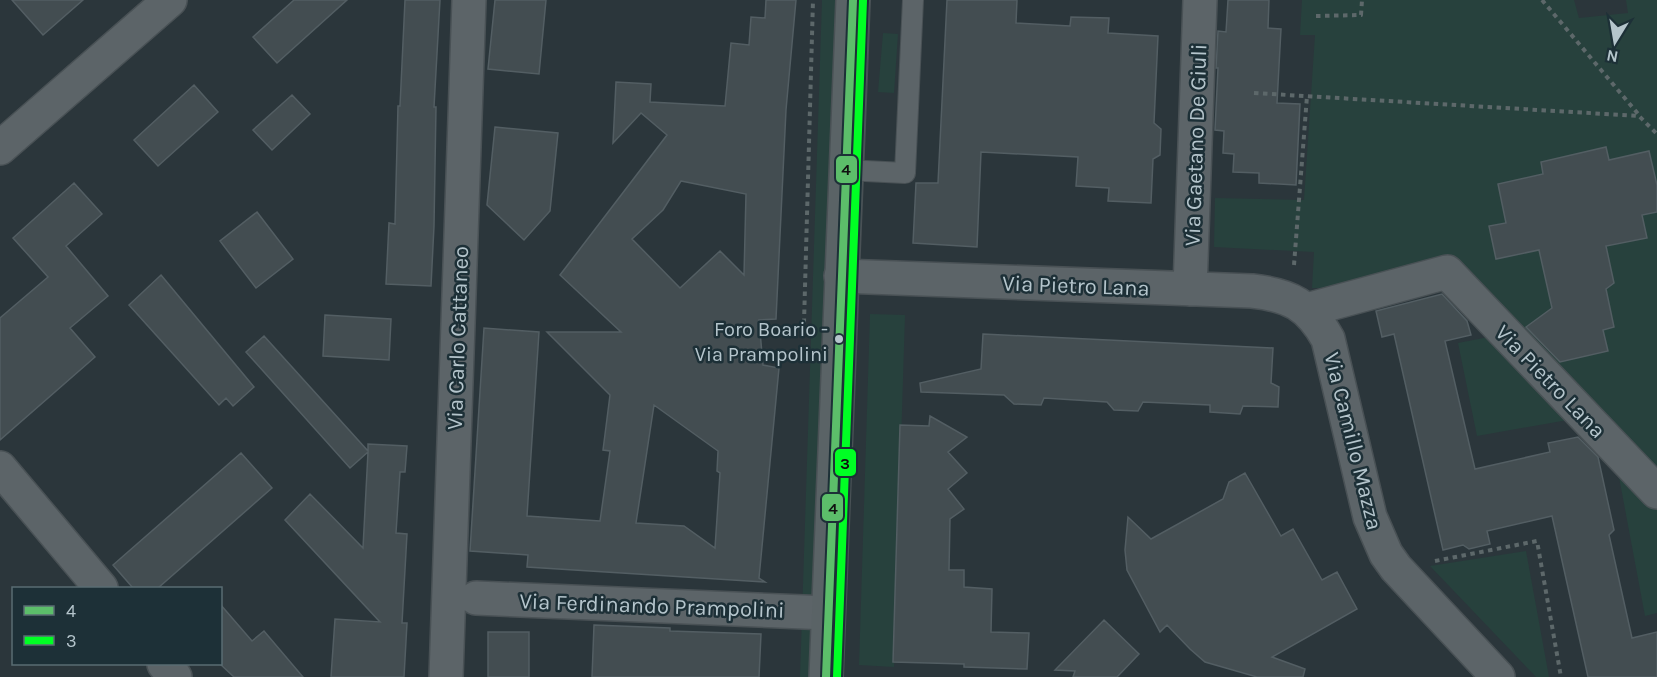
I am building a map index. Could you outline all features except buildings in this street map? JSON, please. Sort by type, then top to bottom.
[{"type":"street","points":[[0,148],[170,0]]},
{"type":"street","name":"Via Carlo Cattaneo","points":[[446,677],[462,597],[469,0]]},
{"type":"street","points":[[826,677],[840,276],[853,0]]},
{"type":"street","name":"Via Gaetano De Giuli","points":[[1190,289],[1200,0]]},
{"type":"street","name":"Via Pietro Lana","points":[[840,276],[1263,292],[1299,304],[1447,272],[1657,492]]},
{"type":"street","name":"Via Camillo Mazza","points":[[1299,304],[1318,322],[1328,339],[1370,518],[1386,554],[1396,568],[1498,677]]},
{"type":"street","points":[[0,468],[100,587]]},
{"type":"street","name":"Via Ferdinando Prampolini","points":[[462,597],[828,613]]},
{"type":"street","points":[[166,665],[176,677]]},
{"type":"lane","points":[[845,170],[905,173],[914,0]]},
{"type":"path","points":[[1316,16],[1361,15],[1362,0]]},
{"type":"path","points":[[1542,0],[1639,116],[1657,134]]},
{"type":"path","points":[[1254,93],[1639,116]]},
{"type":"path","points":[[1299,304],[1307,96]]},
{"type":"path","points":[[1396,568],[1537,541],[1561,677]]},
{"type":"green space","points":[[822,0],[841,0],[817,677],[800,677]]},
{"type":"green space","points":[[1302,0],[1574,0],[1579,18],[1628,13],[1626,0],[1657,0],[1657,613],[1645,616],[1607,413],[1477,436],[1458,343],[1499,335],[1442,262],[1339,288],[1312,288],[1314,252],[1214,247],[1215,198],[1304,200],[1315,35],[1300,35]]},
{"type":"green space","points":[[883,33],[898,34],[894,93],[878,92]]},
{"type":"green space","points":[[870,314],[905,315],[894,667],[859,665]]},
{"type":"green space","points":[[1526,551],[1549,677],[1536,677],[1430,566]]},
{"type":"transit line","name":"4","points":[[826,677],[853,0]]},
{"type":"transit line","name":"3","points":[[837,677],[863,0]]},
{"type":"place","name":"Foro Boario - Via Prampolini","points":[[839,339]]}]
